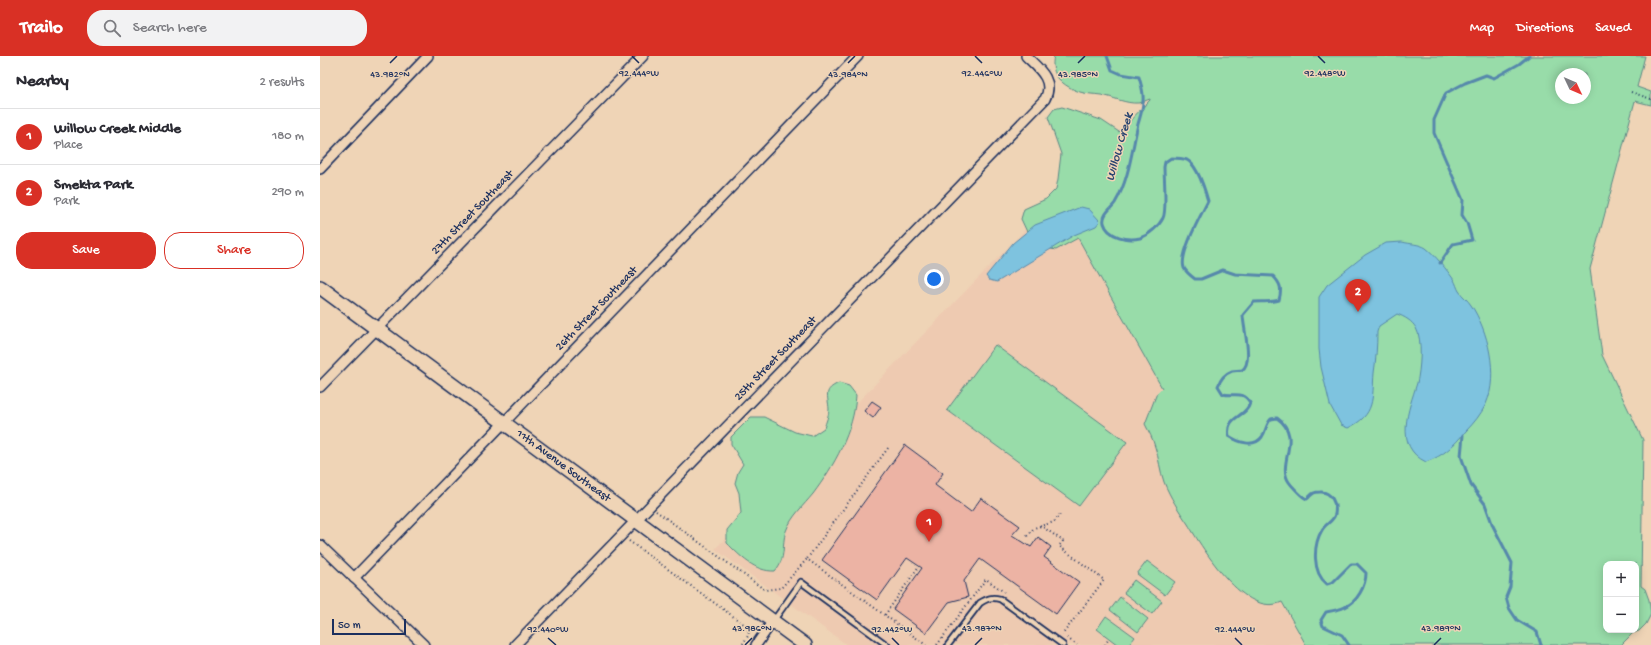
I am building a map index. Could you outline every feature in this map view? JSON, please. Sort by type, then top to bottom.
[{"type":"main road","name":"11th Avenue Southeast","points":[[320,288],[636,519],[805,645]]},
{"type":"street","points":[[320,169],[428,56]]},
{"type":"street","name":"27th Street Southeast","points":[[320,387],[643,56]]},
{"type":"street","name":"26th Street Southeast","points":[[354,578],[858,56]]},
{"type":"street","name":"25th Street Southeast","points":[[515,645],[1040,105],[1048,93],[1048,82],[1041,71],[1026,56]]},
{"type":"street","points":[[320,545],[424,645]]},
{"type":"street","points":[[756,645],[773,621]]},
{"type":"lane","points":[[773,621],[801,582],[887,645]]},
{"type":"lane","points":[[948,645],[980,602],[987,598],[994,597],[1000,599],[1064,645]]},
{"type":"path","points":[[1632,92],[1651,99]]},
{"type":"path","points":[[649,506],[765,590],[781,588],[786,580],[807,559],[888,448]]},
{"type":"path","points":[[1027,536],[1034,528],[1040,525],[1049,525],[1054,522],[1061,513]]},
{"type":"path","points":[[1040,525],[1063,541],[1059,546],[1104,580],[1062,635],[1077,645]]},
{"type":"path","points":[[621,535],[745,625],[750,631],[742,645]]},
{"type":"path","points":[[807,559],[926,645]]},
{"type":"path","points":[[885,616],[919,566]]},
{"type":"path","points":[[937,645],[986,579]]},
{"type":"path","points":[[1105,645],[1108,640]]},
{"type":"shaded area","points":[[1056,198],[1305,645],[847,645],[715,549]]},
{"type":"green space","points":[[1054,56],[1645,56],[1637,87],[1651,92],[1651,105],[1635,101],[1590,269],[1602,355],[1643,440],[1641,586],[1645,589],[1649,600],[1651,614],[1646,624],[1639,631],[1639,561],[1603,561],[1603,633],[1633,633],[1621,645],[1306,645],[1282,602],[1268,605],[1254,600],[1240,591],[1227,579],[1204,549],[1166,488],[1158,456],[1145,424],[1157,393],[1162,388],[1078,238],[1056,250],[1046,248],[1028,234],[1021,219],[1024,209],[1046,199],[1056,189],[1061,154],[1048,117],[1054,109],[1062,107],[1101,120],[1119,132],[1150,99],[1141,103],[1133,103],[1101,95],[1080,92],[1063,83],[1059,79],[1054,69]]},
{"type":"green space","points":[[995,345],[1127,442],[1079,506],[947,410]]},
{"type":"green space","points":[[839,383],[849,386],[856,395],[851,422],[842,448],[813,494],[794,516],[788,526],[779,566],[775,571],[768,571],[754,566],[727,543],[727,530],[741,513],[739,493],[735,483],[738,472],[743,464],[731,444],[731,437],[751,417],[764,417],[795,432],[812,436],[824,428],[829,411],[828,393],[831,388]]},
{"type":"green space","points":[[1147,561],[1175,582],[1165,595],[1137,574]]},
{"type":"green space","points":[[1134,580],[1162,601],[1152,614],[1124,593]]},
{"type":"green space","points":[[1120,597],[1148,619],[1138,632],[1110,610]]},
{"type":"green space","points":[[1106,616],[1135,637],[1129,645],[1118,645],[1097,629]]},
{"type":"water","points":[[1081,207],[1089,209],[1100,221],[1096,226],[1074,235],[997,282],[989,280],[986,276],[1013,243],[1035,225]]},
{"type":"water","points":[[1402,242],[1426,248],[1455,281],[1458,290],[1468,301],[1477,315],[1487,340],[1490,353],[1492,380],[1486,404],[1480,415],[1448,450],[1426,462],[1416,455],[1410,447],[1407,437],[1406,426],[1410,404],[1417,383],[1420,363],[1420,340],[1416,328],[1412,323],[1397,314],[1379,326],[1377,332],[1371,405],[1364,417],[1348,428],[1341,425],[1330,405],[1321,367],[1319,349],[1319,297],[1327,285],[1365,255],[1386,243]]},
{"type":"building","points":[[872,401],[881,407],[873,418],[864,411]]},
{"type":"building","points":[[905,445],[943,473],[935,485],[971,512],[981,498],[1020,526],[1012,535],[1031,547],[1038,537],[1051,547],[1044,557],[1079,582],[1056,614],[980,559],[964,581],[968,597],[949,602],[926,633],[893,609],[922,568],[907,558],[877,600],[822,560]]},
{"type":"waterway","name":"Willow Creek","points":[[1107,56],[1112,70],[1121,74],[1139,77],[1142,89],[1143,104],[1124,185],[1115,203],[1104,217],[1106,228],[1114,235],[1130,239],[1140,238],[1153,230],[1159,224],[1164,214],[1165,162],[1171,158],[1185,159],[1191,163],[1197,172],[1208,201],[1188,244],[1183,262],[1186,271],[1195,279],[1201,279],[1223,270],[1235,274],[1273,276],[1279,284],[1281,290],[1279,300],[1254,302],[1243,315],[1248,353],[1245,366],[1242,370],[1233,371],[1225,375],[1218,386],[1223,394],[1242,395],[1248,399],[1250,403],[1248,408],[1230,425],[1229,436],[1241,442],[1255,442],[1262,437],[1271,419],[1277,418],[1285,425],[1288,433],[1289,442],[1285,467],[1289,482],[1301,495],[1307,499],[1313,493],[1324,492],[1330,496],[1334,502],[1334,516],[1323,528],[1317,543],[1316,566],[1322,579],[1327,584],[1333,582],[1351,564],[1357,564],[1366,573],[1366,578],[1360,593],[1349,605],[1326,612],[1321,620],[1323,626],[1342,635],[1349,645]]},
{"type":"waterway","points":[[1440,263],[1453,244],[1472,240],[1467,223],[1462,215],[1463,200],[1434,133],[1434,120],[1446,93],[1465,83],[1486,75],[1494,78],[1519,64],[1529,56]]},
{"type":"waterway","points":[[1463,435],[1461,456],[1471,485],[1485,504],[1493,526],[1512,563],[1510,587],[1506,597],[1509,608],[1517,620],[1537,632],[1541,645]]},
{"type":"place","name":"Smekta Park","points":[[1358,312]]},
{"type":"place","name":"Willow Creek Middle","points":[[929,542]]}]
